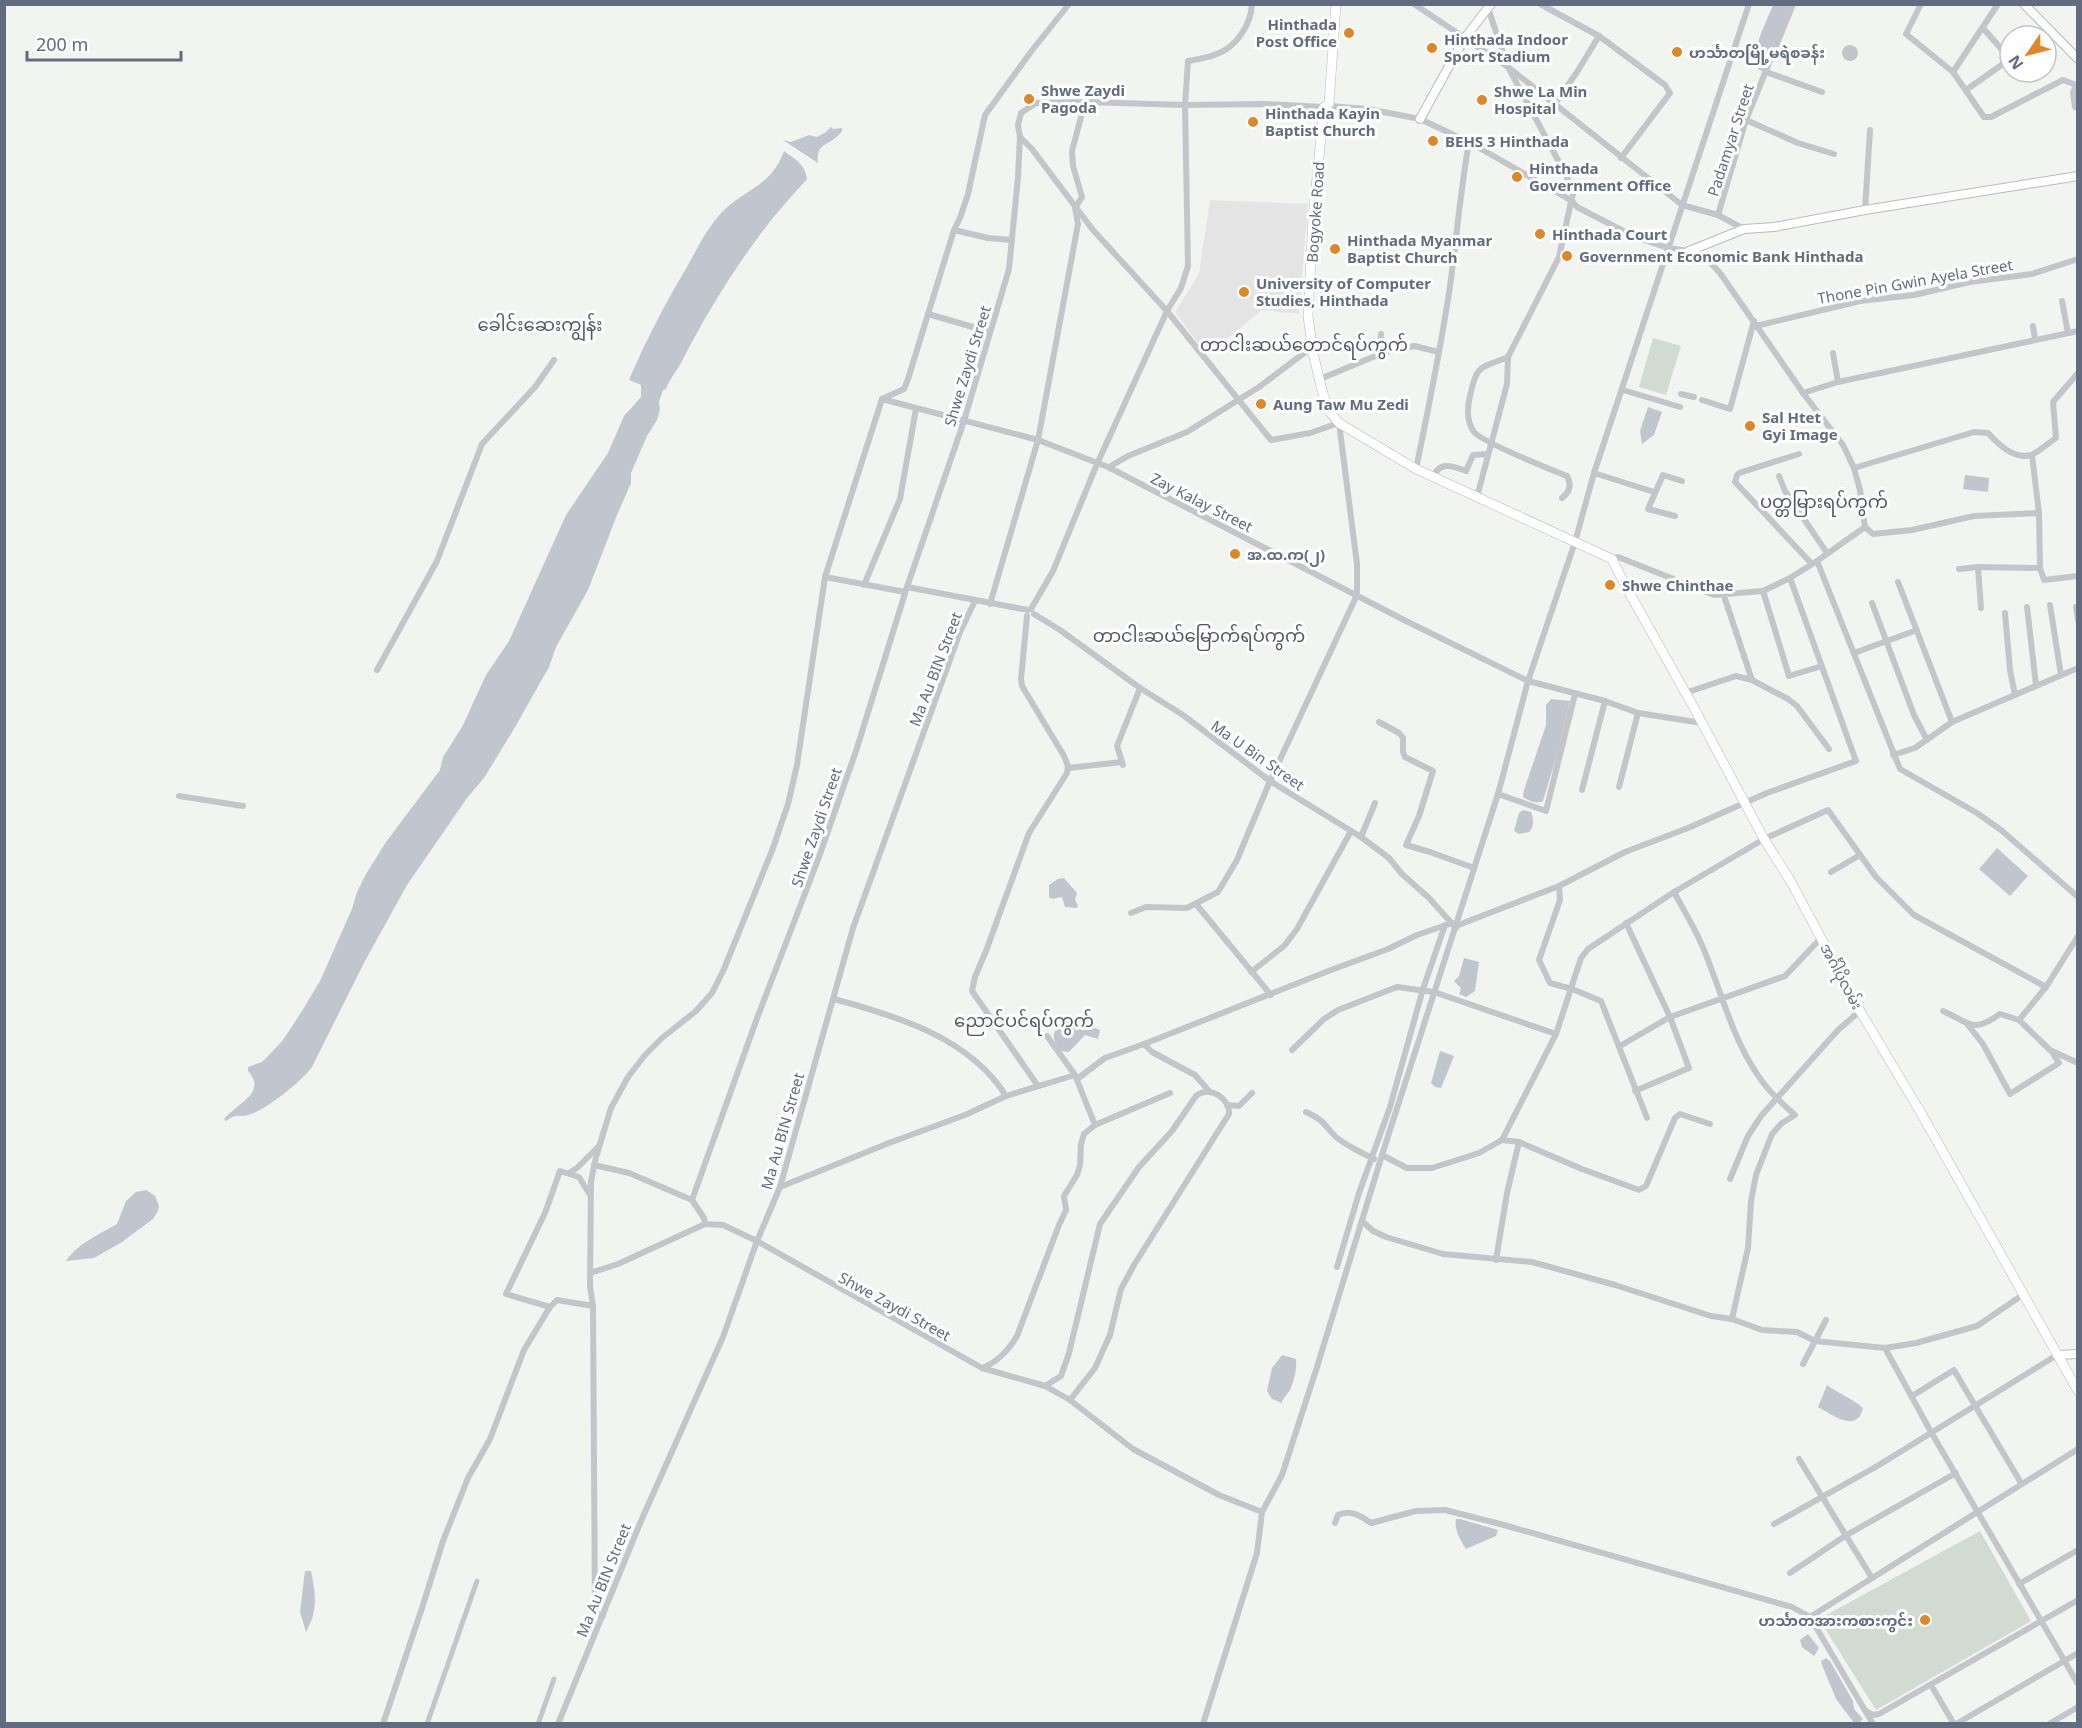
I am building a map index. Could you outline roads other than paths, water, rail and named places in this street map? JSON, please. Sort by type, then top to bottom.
[{"type":"main road","name":"Bogyoke Road","points":[[1336,4],[1313,218],[1308,316],[1312,347],[1320,379],[1330,412],[1339,423]]},
{"type":"main road","points":[[1339,423],[1416,470],[1612,559]]},
{"type":"main road","name":"အင်္ဂါပိုလမ်း","points":[[1612,559],[1860,1011],[1922,1113],[2078,1391]]},
{"type":"street","points":[[603,1616],[595,1613],[593,1306],[590,1286],[591,1181],[599,1145],[611,1108],[628,1077],[662,1038],[696,1011],[712,993],[757,889],[788,804],[797,765],[825,577],[882,399],[904,389],[954,230],[968,194],[985,115],[1069,4]]},
{"type":"street","points":[[1038,1086],[972,991],[972,985],[1029,833],[1068,773],[1060,748],[1022,686],[1030,612],[1053,572],[1097,464],[1167,311],[1181,288],[1188,266],[1185,105],[1188,62],[1218,54],[1240,37],[1248,23],[1252,4]]},
{"type":"street","points":[[1414,4],[1508,67],[1682,205],[1718,215],[1744,229]]},
{"type":"street","points":[[1540,4],[1599,36],[1665,85],[1670,93],[1621,158]]},
{"type":"street","points":[[1337,1267],[1371,1158],[1393,1099],[1423,989],[1452,926],[1474,868],[1498,794],[1528,681],[1575,542],[1594,473],[1749,4]]},
{"type":"street","name":"Padamyar Street","points":[[1718,215],[1746,120],[1792,4]]},
{"type":"street","points":[[1921,4],[1906,34],[1953,72],[1987,118],[2063,80],[2077,84],[2073,93],[2075,107]]},
{"type":"street","points":[[1953,72],[1998,4]]},
{"type":"street","points":[[2024,4],[2040,24]]},
{"type":"street","points":[[1420,119],[1464,39],[1489,6]]},
{"type":"street","points":[[1477,497],[1507,384],[1508,357],[1559,257],[1574,204],[1573,193],[1566,175],[1508,67],[1489,6]]},
{"type":"street","points":[[1983,28],[1998,45]]},
{"type":"street","points":[[1554,105],[1599,36]]},
{"type":"street","points":[[2058,42],[2078,59]]},
{"type":"street","points":[[1966,90],[1998,67]]},
{"type":"street","points":[[1766,72],[1822,92]]},
{"type":"street","points":[[990,604],[1038,440],[1078,224],[1075,208],[1082,197],[1073,166],[1072,151],[1085,102]]},
{"type":"street","name":"Shwe Zaydi Street","points":[[692,1200],[756,1021],[819,858],[856,751],[906,589],[964,422],[1009,269],[1020,137],[1018,125],[1021,113],[1036,103],[1264,104],[1368,109],[1420,119],[1469,142],[1635,237],[1668,248],[1689,251]]},
{"type":"street","points":[[1746,120],[1798,143],[1834,154]]},
{"type":"street","points":[[1865,210],[1870,130]]},
{"type":"street","points":[[1020,137],[1032,148],[1075,208],[1167,311],[1271,440],[1310,433],[1339,423],[1357,564],[1357,595],[1270,781],[1237,860],[1218,892],[1187,908],[1146,907],[1131,913]]},
{"type":"street","points":[[1416,470],[1439,352],[1469,142]]},
{"type":"street","points":[[1689,251],[1744,229],[1774,227],[2078,176]]},
{"type":"street","points":[[954,230],[988,238],[1012,240]]},
{"type":"street","points":[[1689,251],[1705,257],[1720,273],[1803,393],[1843,446],[1854,468],[1860,490],[1865,527],[1873,534],[1912,530],[1974,516],[2038,513]]},
{"type":"street","name":"Thone Pin Gwin Ayela Street","points":[[1755,323],[1860,301],[1914,295],[1970,282],[2032,274],[2078,259]]},
{"type":"street","points":[[2062,301],[2068,333]]},
{"type":"street","points":[[928,314],[990,332]]},
{"type":"street","points":[[1702,400],[1730,409],[1755,323]]},
{"type":"street","points":[[2033,326],[2035,339]]},
{"type":"street","points":[[1803,393],[1838,382],[2078,331]]},
{"type":"street","points":[[1381,334],[1380,344],[1385,352]]},
{"type":"street","points":[[1320,379],[1385,352],[1414,346],[1439,352]]},
{"type":"street","points":[[1108,467],[1128,456],[1187,432],[1259,387],[1312,347]]},
{"type":"street","points":[[1833,353],[1838,382]]},
{"type":"street","points":[[1508,357],[1491,362],[1477,372],[1468,404],[1470,424],[1475,434],[1567,476],[1570,488],[1562,498]]},
{"type":"street","points":[[377,669],[436,561],[482,444],[535,387],[554,360]]},
{"type":"street","points":[[1854,468],[1974,432],[1989,433],[1998,445],[2010,452],[2023,456],[2032,455],[2056,438],[2053,402],[2078,373]]},
{"type":"street","points":[[1623,390],[1680,407]]},
{"type":"street","points":[[1681,394],[1694,397]]},
{"type":"street","name":"Zay Kalay Street","points":[[882,399],[1038,440],[1108,467],[1528,681],[1605,700],[1638,712],[1702,723]]},
{"type":"street","points":[[864,585],[900,499],[916,409]]},
{"type":"street","points":[[1433,478],[1440,467],[1450,466],[1466,471],[1473,455],[1488,454]]},
{"type":"street","points":[[1799,454],[1739,473],[1735,482],[1814,562],[1854,653],[1900,769],[1977,813],[2001,830],[2078,897]]},
{"type":"street","points":[[2032,455],[2038,513],[2040,568],[2044,580],[2078,576]]},
{"type":"street","points":[[1594,473],[1654,492]]},
{"type":"street","points":[[1675,516],[1648,509],[1663,475],[1682,481]]},
{"type":"street","points":[[1779,476],[1785,491],[1827,553]]},
{"type":"street","points":[[1612,559],[1618,557],[1714,595],[1724,596],[1763,591],[1790,578],[1865,527]]},
{"type":"street","points":[[1978,567],[1981,608]]},
{"type":"street","points":[[1959,569],[2040,568]]},
{"type":"street","name":"Ma U Bin Street","points":[[825,577],[864,585],[906,589],[1030,612],[1060,630],[1140,688],[1183,715],[1270,781],[1361,837],[1389,858],[1402,874],[1429,898],[1452,926]]},
{"type":"street","points":[[780,1187],[965,1115],[1006,1096],[1076,1077],[1106,1058],[1388,949],[1416,935],[1452,926],[1559,886],[1625,852],[1767,793],[1856,761],[1790,578]]},
{"type":"street","points":[[1899,582],[1952,722]]},
{"type":"street","points":[[1763,591],[1789,676],[1822,666]]},
{"type":"street","points":[[1724,596],[1752,680]]},
{"type":"street","name":"Ma Au BIN Street","points":[[558,1724],[681,1428],[719,1347],[757,1241],[780,1187],[859,912],[960,632],[975,601]]},
{"type":"street","points":[[1872,603],[1914,715],[1927,740]]},
{"type":"street","points":[[2050,605],[2061,675]]},
{"type":"street","points":[[2027,607],[2036,685]]},
{"type":"street","points":[[2076,607],[2078,620]]},
{"type":"street","points":[[2005,613],[2010,670],[2015,695]]},
{"type":"street","points":[[1854,653],[1917,630]]},
{"type":"street","points":[[1893,755],[1915,748],[1952,722],[2078,668]]},
{"type":"street","points":[[1685,693],[1736,676],[1752,680],[1797,706],[1829,748]]},
{"type":"street","points":[[1068,768],[1123,764],[1117,746],[1140,688]]},
{"type":"street","points":[[1498,794],[1546,811],[1575,694]]},
{"type":"street","points":[[1582,790],[1605,700]]},
{"type":"street","points":[[1619,787],[1638,712]]},
{"type":"street","points":[[1379,722],[1399,733],[1403,738],[1405,757],[1433,771],[1419,816],[1406,845],[1474,868]]},
{"type":"street","points":[[179,796],[243,806]]},
{"type":"street","points":[[1361,837],[1376,803]]},
{"type":"street","points":[[1382,1155],[1407,1168],[1432,1168],[1479,1153],[1502,1140],[1556,1034],[1581,958],[1588,950],[1674,892],[1764,839],[1828,810],[1876,877],[1914,915],[2046,987]]},
{"type":"street","points":[[1251,972],[1284,946],[1297,929],[1351,831]]},
{"type":"street","points":[[1831,872],[1860,855]]},
{"type":"street","points":[[1559,886],[1560,900],[1539,960],[1550,983],[1601,1001],[1647,1118]]},
{"type":"street","points":[[1674,892],[1704,949],[1722,999],[1748,1059],[1757,1075],[1776,1099],[1795,1115],[1782,1123],[1772,1134],[1756,1175],[1749,1220],[1748,1248],[1732,1319]]},
{"type":"street","points":[[1196,904],[1271,995]]},
{"type":"street","points":[[1626,923],[1670,1017],[1689,1068],[1635,1091]]},
{"type":"street","points":[[1203,1724],[1257,1553],[1262,1512],[1282,1475],[1413,1063],[1452,926]]},
{"type":"street","points":[[2019,1020],[2046,987],[2078,936]]},
{"type":"street","points":[[1620,1046],[1670,1017],[1785,976],[1821,938]]},
{"type":"street","points":[[1292,1050],[1324,1019],[1356,1002],[1397,987],[1434,992],[1556,1034]]},
{"type":"street","points":[[834,999],[926,1030],[966,1052],[991,1074],[1006,1096]]},
{"type":"street","points":[[1730,1179],[1748,1136],[1761,1116],[1838,1030],[1860,1011]]},
{"type":"street","points":[[1943,1011],[1968,1025],[1983,1044],[2010,1094],[2059,1063],[2050,1050],[2019,1020],[2000,1014],[1985,1025],[1968,1025]]},
{"type":"street","points":[[1047,1036],[1076,1077],[1095,1125]]},
{"type":"street","points":[[1144,1044],[1152,1052],[1195,1075],[1209,1092]]},
{"type":"street","points":[[2050,1050],[2078,1063]]},
{"type":"street","points":[[1045,1386],[1060,1376],[1069,1353],[1100,1224],[1138,1167],[1172,1131],[1196,1096],[1200,1092],[1219,1095],[1228,1105],[1229,1114],[1121,1289],[1115,1320],[1107,1343],[1095,1368],[1070,1400]]},
{"type":"street","points":[[982,1368],[995,1363],[1011,1347],[1017,1336],[1066,1210],[1064,1196],[1077,1175],[1082,1138],[1095,1125],[1170,1093]]},
{"type":"street","points":[[1228,1105],[1239,1106],[1252,1093]]},
{"type":"street","points":[[1306,1113],[1321,1119],[1336,1136],[1356,1151],[1380,1163]]},
{"type":"street","points":[[1502,1140],[1518,1142],[1639,1190],[1646,1186],[1675,1118],[1680,1114],[1710,1124]]},
{"type":"street","points":[[1496,1260],[1518,1142]]},
{"type":"street","points":[[569,1173],[577,1168],[599,1145]]},
{"type":"street","points":[[590,1273],[618,1264],[705,1224],[704,1218],[692,1200],[629,1173],[594,1165]]},
{"type":"street","points":[[550,1307],[506,1294],[545,1213],[560,1171],[579,1177],[591,1195]]},
{"type":"street","points":[[1362,1221],[1373,1231],[1443,1254],[1532,1262],[1615,1285],[1711,1316],[1732,1319],[1762,1330],[1797,1332],[1815,1341],[1885,1348],[1926,1340],[1977,1326],[2024,1294]]},
{"type":"street","name":"Shwe Zaydi Street","points":[[705,1224],[723,1225],[757,1241],[982,1368],[1045,1386],[1070,1400],[1133,1449],[1219,1495],[1262,1512]]},
{"type":"street","points":[[383,1724],[443,1541],[468,1478],[490,1439],[524,1350],[550,1307],[557,1300],[593,1306]]},
{"type":"street","points":[[1803,1364],[1826,1320]]},
{"type":"street","points":[[1885,1348],[1931,1432],[2078,1684]]},
{"type":"street","points":[[1774,1524],[1879,1465],[2057,1355],[2078,1354]]},
{"type":"street","points":[[1912,1396],[1954,1370],[2021,1483]]},
{"type":"street","points":[[1810,1617],[2078,1449]]},
{"type":"street","points":[[1799,1459],[1872,1578]]},
{"type":"street","points":[[1790,1573],[1845,1536],[1956,1473]]},
{"type":"street","points":[[1335,1523],[1338,1515],[1344,1512],[1354,1513],[1371,1523],[1416,1511],[1445,1510],[1792,1607],[1810,1617],[1873,1724]]},
{"type":"street","points":[[2019,1584],[2078,1550]]},
{"type":"street","points":[[1866,1711],[1873,1715],[1879,1714],[2078,1600]]},
{"type":"street","points":[[1931,1685],[1955,1724],[2078,1653]]},
{"type":"street","points":[[2049,1724],[2078,1707]]},
{"type":"waterway","points":[[427,1724],[477,1581]]},
{"type":"waterway","points":[[538,1724],[554,1679]]},
{"type":"place","name":"Hinthada Post Office","points":[[1349,33]]},
{"type":"place","name":"Hinthada Indoor Sport Stadium","points":[[1432,48]]},
{"type":"place","name":"ဟင်္သာတမြို့မရဲစခန်း","points":[[1677,52]]},
{"type":"place","name":"Shwe Zaydi Pagoda","points":[[1029,99]]},
{"type":"place","name":"Shwe La Min Hospital","points":[[1482,100]]},
{"type":"place","name":"Hinthada Kayin Baptist Church","points":[[1253,122]]},
{"type":"place","name":"BEHS 3 Hinthada","points":[[1433,141]]},
{"type":"place","name":"Hinthada Government Office","points":[[1517,177]]},
{"type":"place","name":"Hinthada Court","points":[[1540,234]]},
{"type":"place","name":"Hinthada Myanmar Baptist Church","points":[[1335,249]]},
{"type":"place","name":"Government Economic Bank Hinthada","points":[[1567,256]]},
{"type":"place","name":"University of Computer Studies, Hinthada","points":[[1244,292]]},
{"type":"place","name":"Aung Taw Mu Zedi","points":[[1261,404]]},
{"type":"place","name":"Sal Htet Gyi Image","points":[[1750,426]]},
{"type":"place","name":"အ.ထ.က(၂)","points":[[1235,554]]},
{"type":"place","name":"Shwe Chinthae","points":[[1610,585]]},
{"type":"place","name":"ဟင်္သာတအားကစားကွင်း","points":[[1925,1620]]},
{"type":"district","name":"ခေါင်းဆေးကျွန်း","points":[[540,324]]},
{"type":"district","name":"တာငါးဆယ်တောင်ရပ်ကွက်","points":[[1304,344]]},
{"type":"district","name":"ပတ္တမြားရပ်ကွက်","points":[[1824,501]]},
{"type":"district","name":"တာငါးဆယ်မြောက်ရပ်ကွက်","points":[[1199,635]]},
{"type":"district","name":"ညောင်ပင်ရပ်ကွက်","points":[[1024,1020]]}]
